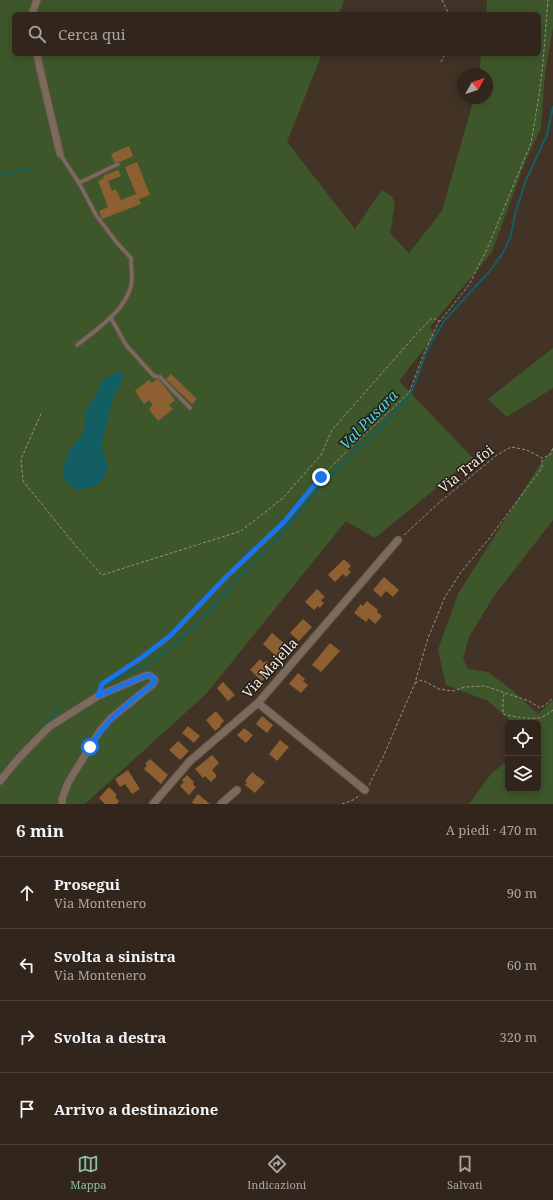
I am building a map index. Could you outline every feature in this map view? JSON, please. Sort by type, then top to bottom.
[{"type":"street","points":[[33,12],[37,0]]},
{"type":"street","points":[[37,56],[60,154]]},
{"type":"street","name":"Via Majella","points":[[153,804],[190,761],[258,703],[398,540]]},
{"type":"street","points":[[0,781],[18,758],[48,727],[98,696],[147,675],[152,676],[155,680],[153,684],[111,718],[99,732],[68,783],[62,804]]},
{"type":"street","points":[[258,703],[365,790]]},
{"type":"street","points":[[221,804],[237,790]]},
{"type":"lane","points":[[60,154],[79,183],[96,215],[117,243],[131,258],[131,286],[126,298],[111,318],[77,345]]},
{"type":"lane","points":[[79,183],[118,164]]},
{"type":"lane","points":[[111,318],[126,345],[154,376],[160,377],[190,408]]},
{"type":"path","points":[[442,0],[448,12]]},
{"type":"path","points":[[98,696],[102,684],[141,658],[170,636],[225,578],[285,521],[321,477],[409,393],[425,351],[440,321],[469,285],[488,247],[531,143],[543,69],[548,0]]},
{"type":"path","points":[[441,62],[444,56]]},
{"type":"path","points":[[41,414],[21,459],[23,481],[76,546],[102,575],[241,531],[283,498],[321,455],[332,430],[432,318],[440,321]]},
{"type":"path","name":"Via Trafoi","points":[[398,540],[441,501],[497,455],[511,448],[527,450],[542,458]]},
{"type":"path","points":[[342,804],[353,800],[365,790],[383,757],[415,683],[428,638],[445,596],[461,572],[488,540],[542,468],[542,458],[550,455],[553,448]]},
{"type":"path","points":[[415,683],[422,680],[440,689],[452,690],[465,687],[485,686],[529,701],[540,708],[553,698]]},
{"type":"path","points":[[504,693],[503,714],[518,718],[540,718],[553,710]]},
{"type":"green space","points":[[0,0],[344,0],[340,12],[12,12],[12,56],[321,56],[287,142],[355,229],[382,190],[392,197],[395,203],[390,233],[409,253],[442,211],[472,104],[493,104],[493,68],[480,68],[481,56],[541,56],[541,12],[486,12],[487,0],[553,0],[553,27],[545,73],[541,128],[524,165],[492,252],[430,327],[435,335],[399,381],[473,458],[375,538],[346,521],[206,694],[85,804],[0,804]]},
{"type":"green space","points":[[553,348],[553,388],[507,417],[488,399]]},
{"type":"green space","points":[[553,448],[553,520],[494,596],[469,637],[463,659],[468,669],[488,672],[513,691],[538,714],[553,700],[553,804],[469,804],[491,774],[505,762],[505,792],[541,792],[541,720],[510,720],[488,701],[446,685],[438,650],[458,594],[539,466]]},
{"type":"water","points":[[118,371],[124,374],[121,384],[115,393],[102,441],[103,452],[108,464],[108,470],[101,482],[95,486],[76,489],[69,485],[64,479],[63,469],[68,452],[84,430],[86,412],[103,380]]},
{"type":"building","points":[[129,146],[133,156],[115,164],[111,154]]},
{"type":"building","points":[[137,162],[150,195],[139,199],[141,204],[102,219],[99,211],[108,207],[98,181],[104,178],[103,176],[118,170],[121,176],[108,181],[112,191],[116,189],[121,200],[136,194],[125,167]]},
{"type":"building","points":[[171,374],[197,399],[192,404],[166,379]]},
{"type":"building","points":[[158,378],[175,400],[169,405],[173,409],[158,421],[149,409],[153,405],[149,400],[144,404],[135,391],[149,380],[152,383]]},
{"type":"building","points":[[344,559],[351,566],[348,569],[351,572],[346,577],[343,574],[335,582],[328,575]]},
{"type":"building","points":[[384,577],[399,590],[393,597],[386,591],[381,597],[373,590]]},
{"type":"building","points":[[317,589],[325,597],[321,600],[324,603],[320,608],[318,606],[314,610],[305,602]]},
{"type":"building","points":[[367,601],[378,610],[377,612],[382,616],[375,624],[369,618],[366,622],[354,613],[361,604],[363,606]]},
{"type":"building","points":[[303,619],[312,627],[299,641],[290,633]]},
{"type":"building","points":[[272,633],[286,645],[276,656],[263,644]]},
{"type":"building","points":[[330,643],[340,651],[321,672],[312,665]]},
{"type":"building","points":[[260,659],[264,663],[266,661],[274,668],[262,681],[250,670]]},
{"type":"building","points":[[298,673],[305,679],[303,681],[308,685],[301,693],[289,684]]},
{"type":"building","points":[[223,682],[235,695],[228,701],[217,688]]},
{"type":"building","points":[[216,711],[224,721],[215,731],[206,720]]},
{"type":"building","points":[[262,716],[273,725],[267,733],[256,724]]},
{"type":"building","points":[[188,726],[200,736],[194,743],[182,733]]},
{"type":"building","points":[[244,728],[253,735],[246,743],[237,735]]},
{"type":"building","points":[[280,740],[289,747],[277,761],[269,754]]},
{"type":"building","points":[[178,741],[189,751],[180,760],[169,750]]},
{"type":"building","points":[[212,755],[219,763],[212,770],[217,776],[211,782],[205,776],[203,778],[195,769]]},
{"type":"building","points":[[150,759],[168,775],[161,784],[144,769],[147,765],[145,764]]},
{"type":"building","points":[[128,770],[140,789],[132,794],[125,784],[120,787],[115,779]]},
{"type":"building","points":[[252,772],[265,782],[255,793],[245,785],[247,783],[245,781]]},
{"type":"building","points":[[187,775],[194,782],[193,784],[196,787],[189,795],[180,786],[184,782],[182,780]]},
{"type":"building","points":[[109,787],[117,795],[115,797],[119,801],[117,804],[105,804],[99,798]]},
{"type":"building","points":[[198,794],[210,804],[194,804],[192,802]]},
{"type":"waterway","name":"Val Pusara","points":[[109,683],[125,674],[143,667],[156,659],[195,626],[210,611],[236,580],[272,545],[327,479],[385,423],[411,394],[428,348],[444,321],[489,272],[503,253],[511,235],[515,214],[526,180],[547,135],[553,107]]},
{"type":"waterway","points":[[0,174],[34,169]]},
{"type":"waterway","name":"Val Pusara","points":[[41,730],[57,711]]},
{"type":"route","points":[[90,747],[99,732],[111,718],[153,684],[155,680],[152,676],[142,676],[98,696],[102,684],[141,658],[170,636],[225,578],[285,521],[321,477]]}]
